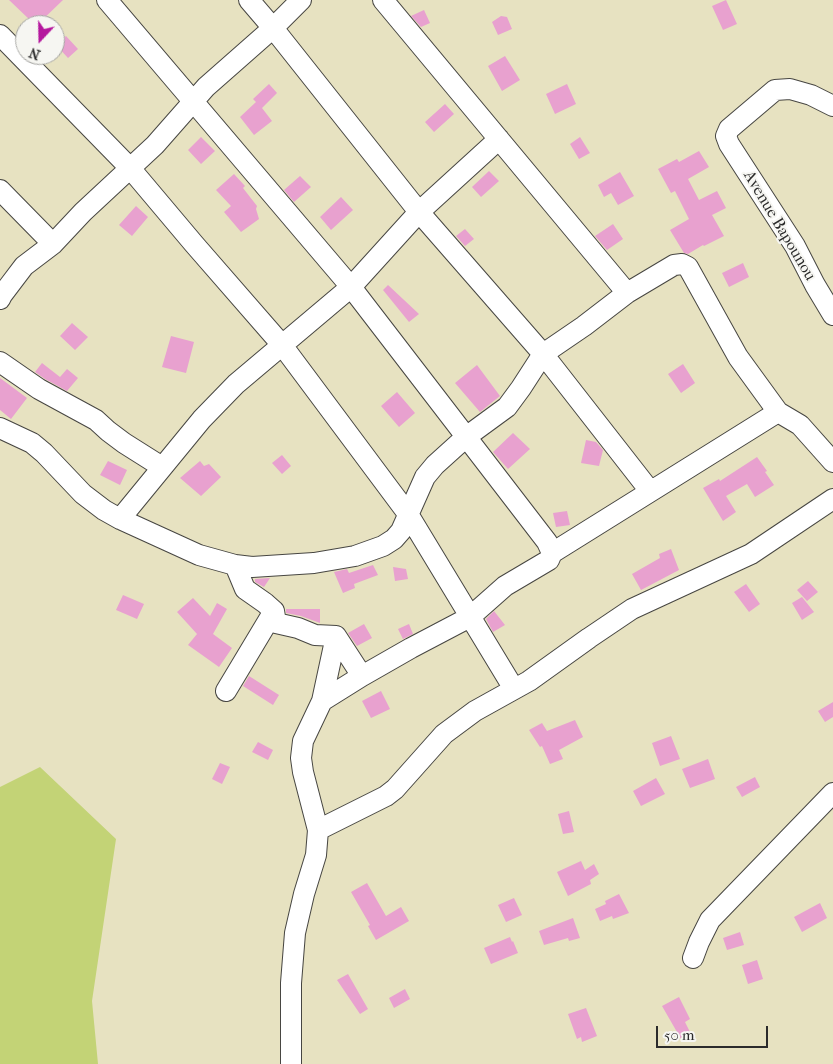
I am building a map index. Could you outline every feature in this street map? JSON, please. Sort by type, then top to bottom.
[{"type":"street","points":[[107,0],[352,287],[466,438],[548,542],[552,553]]},
{"type":"street","points":[[249,0],[419,212],[543,354],[650,491]]},
{"type":"street","points":[[0,299],[24,266],[53,244],[83,212],[155,145],[206,88],[273,28],[301,0]]},
{"type":"street","points":[[383,0],[627,292]]},
{"type":"street","points":[[0,35],[130,168],[282,345],[408,514],[514,689]]},
{"type":"street","name":"Avenue Bapounou","points":[[833,106],[811,95],[790,89],[775,90],[730,129],[726,136],[729,144],[795,246],[833,315]]},
{"type":"street","points":[[120,519],[202,419],[236,384],[352,287],[419,212],[499,139]]},
{"type":"street","points":[[0,190],[53,244]]},
{"type":"street","points":[[0,428],[32,443],[83,494],[104,510],[199,555],[235,566],[252,567],[314,562],[355,556],[383,546],[394,539],[401,531],[425,477],[435,465],[466,438],[507,407],[543,354],[584,326],[627,292],[674,265],[682,264],[688,267],[738,357],[778,412],[800,425],[833,462]]},
{"type":"street","points":[[0,362],[39,389],[96,420],[124,443],[162,467]]},
{"type":"street","points":[[322,701],[411,648],[470,617],[505,586],[549,560],[552,553],[778,412]]},
{"type":"street","points":[[318,830],[395,790],[444,734],[475,711],[529,681],[632,609],[751,554],[833,500]]},
{"type":"street","points":[[235,566],[245,589],[274,611],[276,623],[315,634],[336,636]]},
{"type":"street","points":[[226,690],[274,611]]},
{"type":"street","points":[[336,636],[362,676]]},
{"type":"street","points":[[290,1064],[290,983],[295,932],[316,855],[318,830],[303,772],[303,741],[322,701],[336,636]]},
{"type":"street","points":[[693,958],[710,920],[833,793]]},
{"type":"green space","points":[[40,767],[116,839],[92,1001],[98,1064],[0,1064],[0,787]]},
{"type":"building","points":[[9,0],[63,0],[47,15],[25,15]]},
{"type":"building","points":[[726,0],[737,24],[723,30],[712,6]]},
{"type":"building","points":[[424,10],[430,23],[421,27],[411,16]]},
{"type":"building","points":[[501,16],[507,17],[512,29],[498,35],[492,22]]},
{"type":"building","points":[[65,37],[78,49],[68,58],[65,55]]},
{"type":"building","points":[[505,56],[520,80],[502,91],[488,66]]},
{"type":"building","points":[[269,84],[277,93],[262,108],[272,121],[254,135],[240,117],[256,102],[253,99]]},
{"type":"building","points":[[567,84],[576,104],[555,114],[546,94]]},
{"type":"building","points":[[445,104],[454,114],[434,132],[425,122]]},
{"type":"building","points":[[201,137],[215,151],[201,164],[188,150]]},
{"type":"building","points":[[580,137],[590,153],[579,159],[570,144]]},
{"type":"building","points":[[699,151],[709,167],[688,179],[699,200],[717,191],[726,208],[712,215],[724,236],[688,254],[684,253],[670,230],[689,219],[675,191],[671,193],[658,169],[677,159],[679,162]]},
{"type":"building","points":[[489,171],[499,181],[481,197],[472,187]]},
{"type":"building","points":[[620,172],[634,196],[618,205],[611,193],[604,197],[598,185]]},
{"type":"building","points":[[234,174],[245,186],[243,188],[257,206],[259,219],[241,232],[224,212],[231,206],[216,190]]},
{"type":"building","points":[[300,176],[311,187],[294,202],[284,190]]},
{"type":"building","points":[[341,197],[353,210],[331,230],[320,217]]},
{"type":"building","points":[[136,206],[148,217],[132,236],[119,225]]},
{"type":"building","points":[[613,224],[623,239],[607,250],[595,236]]},
{"type":"building","points":[[465,229],[474,239],[465,246],[456,236]]},
{"type":"building","points":[[743,263],[749,277],[729,287],[722,273]]},
{"type":"building","points":[[388,285],[419,314],[409,322],[383,290]]},
{"type":"building","points":[[72,323],[88,337],[75,350],[60,336]]},
{"type":"building","points":[[171,336],[194,342],[186,373],[162,367]]},
{"type":"building","points":[[42,363],[60,377],[67,369],[78,378],[67,391],[35,372]]},
{"type":"building","points":[[683,364],[695,383],[681,393],[668,374]]},
{"type":"building","points":[[477,365],[500,396],[480,412],[455,383]]},
{"type":"building","points":[[0,378],[27,398],[11,419],[0,410]]},
{"type":"building","points":[[397,392],[415,413],[399,427],[381,406]]},
{"type":"building","points":[[513,433],[530,449],[508,469],[493,452]]},
{"type":"building","points":[[586,440],[596,442],[603,450],[599,466],[581,463]]},
{"type":"building","points":[[282,455],[291,466],[282,474],[272,463]]},
{"type":"building","points":[[757,457],[774,485],[755,497],[747,484],[726,496],[736,512],[723,521],[703,488],[719,479],[720,481]]},
{"type":"building","points":[[108,461],[127,470],[120,485],[100,475]]},
{"type":"building","points":[[200,461],[204,466],[209,464],[221,477],[201,496],[180,478]]},
{"type":"building","points":[[567,511],[570,525],[556,527],[553,513]]},
{"type":"building","points":[[671,549],[679,570],[641,590],[632,574],[660,558],[659,554]]},
{"type":"building","points":[[373,565],[378,575],[354,584],[355,588],[343,593],[334,572],[347,569],[349,573]]},
{"type":"building","points":[[393,567],[406,569],[408,579],[395,581]]},
{"type":"building","points":[[270,578],[264,587],[255,582],[255,579]]},
{"type":"building","points":[[808,581],[818,592],[807,601],[797,590]]},
{"type":"building","points":[[746,584],[760,604],[749,612],[734,592]]},
{"type":"building","points":[[123,595],[144,604],[137,619],[116,610]]},
{"type":"building","points":[[802,597],[814,612],[802,620],[792,603]]},
{"type":"building","points":[[193,598],[210,616],[217,603],[227,609],[213,634],[232,648],[219,667],[188,645],[197,634],[177,612]]},
{"type":"building","points":[[286,609],[320,609],[320,623],[286,613]]},
{"type":"building","points":[[494,611],[505,625],[493,632],[486,619]]},
{"type":"building","points":[[364,624],[372,638],[357,646],[348,633]]},
{"type":"building","points":[[409,624],[413,634],[403,639],[398,629]]},
{"type":"building","points":[[249,676],[279,695],[273,705],[243,686]]},
{"type":"building","points":[[381,691],[390,709],[371,718],[362,701]]},
{"type":"building","points":[[833,702],[833,717],[825,722],[818,711]]},
{"type":"building","points":[[575,720],[583,737],[559,750],[563,759],[550,764],[542,746],[540,747],[529,730],[542,723],[547,731]]},
{"type":"building","points":[[671,736],[680,759],[660,766],[652,743]]},
{"type":"building","points":[[258,742],[273,750],[268,760],[252,752]]},
{"type":"building","points":[[708,759],[715,779],[690,788],[682,769]]},
{"type":"building","points":[[220,763],[230,767],[222,784],[212,779]]},
{"type":"building","points":[[755,777],[760,787],[742,797],[736,787]]},
{"type":"building","points":[[656,778],[665,794],[641,806],[633,791]]},
{"type":"building","points":[[569,811],[574,832],[563,834],[558,814]]},
{"type":"building","points":[[581,861],[585,870],[594,864],[599,874],[590,880],[591,884],[568,896],[557,872]]},
{"type":"building","points":[[367,883],[386,916],[401,907],[409,921],[376,940],[368,926],[370,925],[351,892]]},
{"type":"building","points":[[619,894],[629,913],[613,919],[612,916],[600,921],[595,909],[606,904],[605,901]]},
{"type":"building","points":[[514,898],[522,915],[506,922],[498,905]]},
{"type":"building","points":[[820,903],[827,918],[802,932],[794,917]]},
{"type":"building","points":[[573,918],[580,938],[569,941],[568,938],[544,945],[539,931]]},
{"type":"building","points":[[740,932],[744,945],[727,950],[723,938]]},
{"type":"building","points":[[510,937],[518,953],[491,964],[484,948]]},
{"type":"building","points":[[757,960],[763,979],[748,984],[742,965]]},
{"type":"building","points":[[348,974],[368,1009],[360,1014],[337,980]]},
{"type":"building","points":[[405,989],[410,999],[394,1008],[389,998]]},
{"type":"building","points":[[679,997],[690,1019],[685,1022],[691,1034],[681,1039],[662,1006]]},
{"type":"building","points":[[586,1008],[597,1036],[582,1042],[581,1037],[577,1039],[568,1014]]}]
